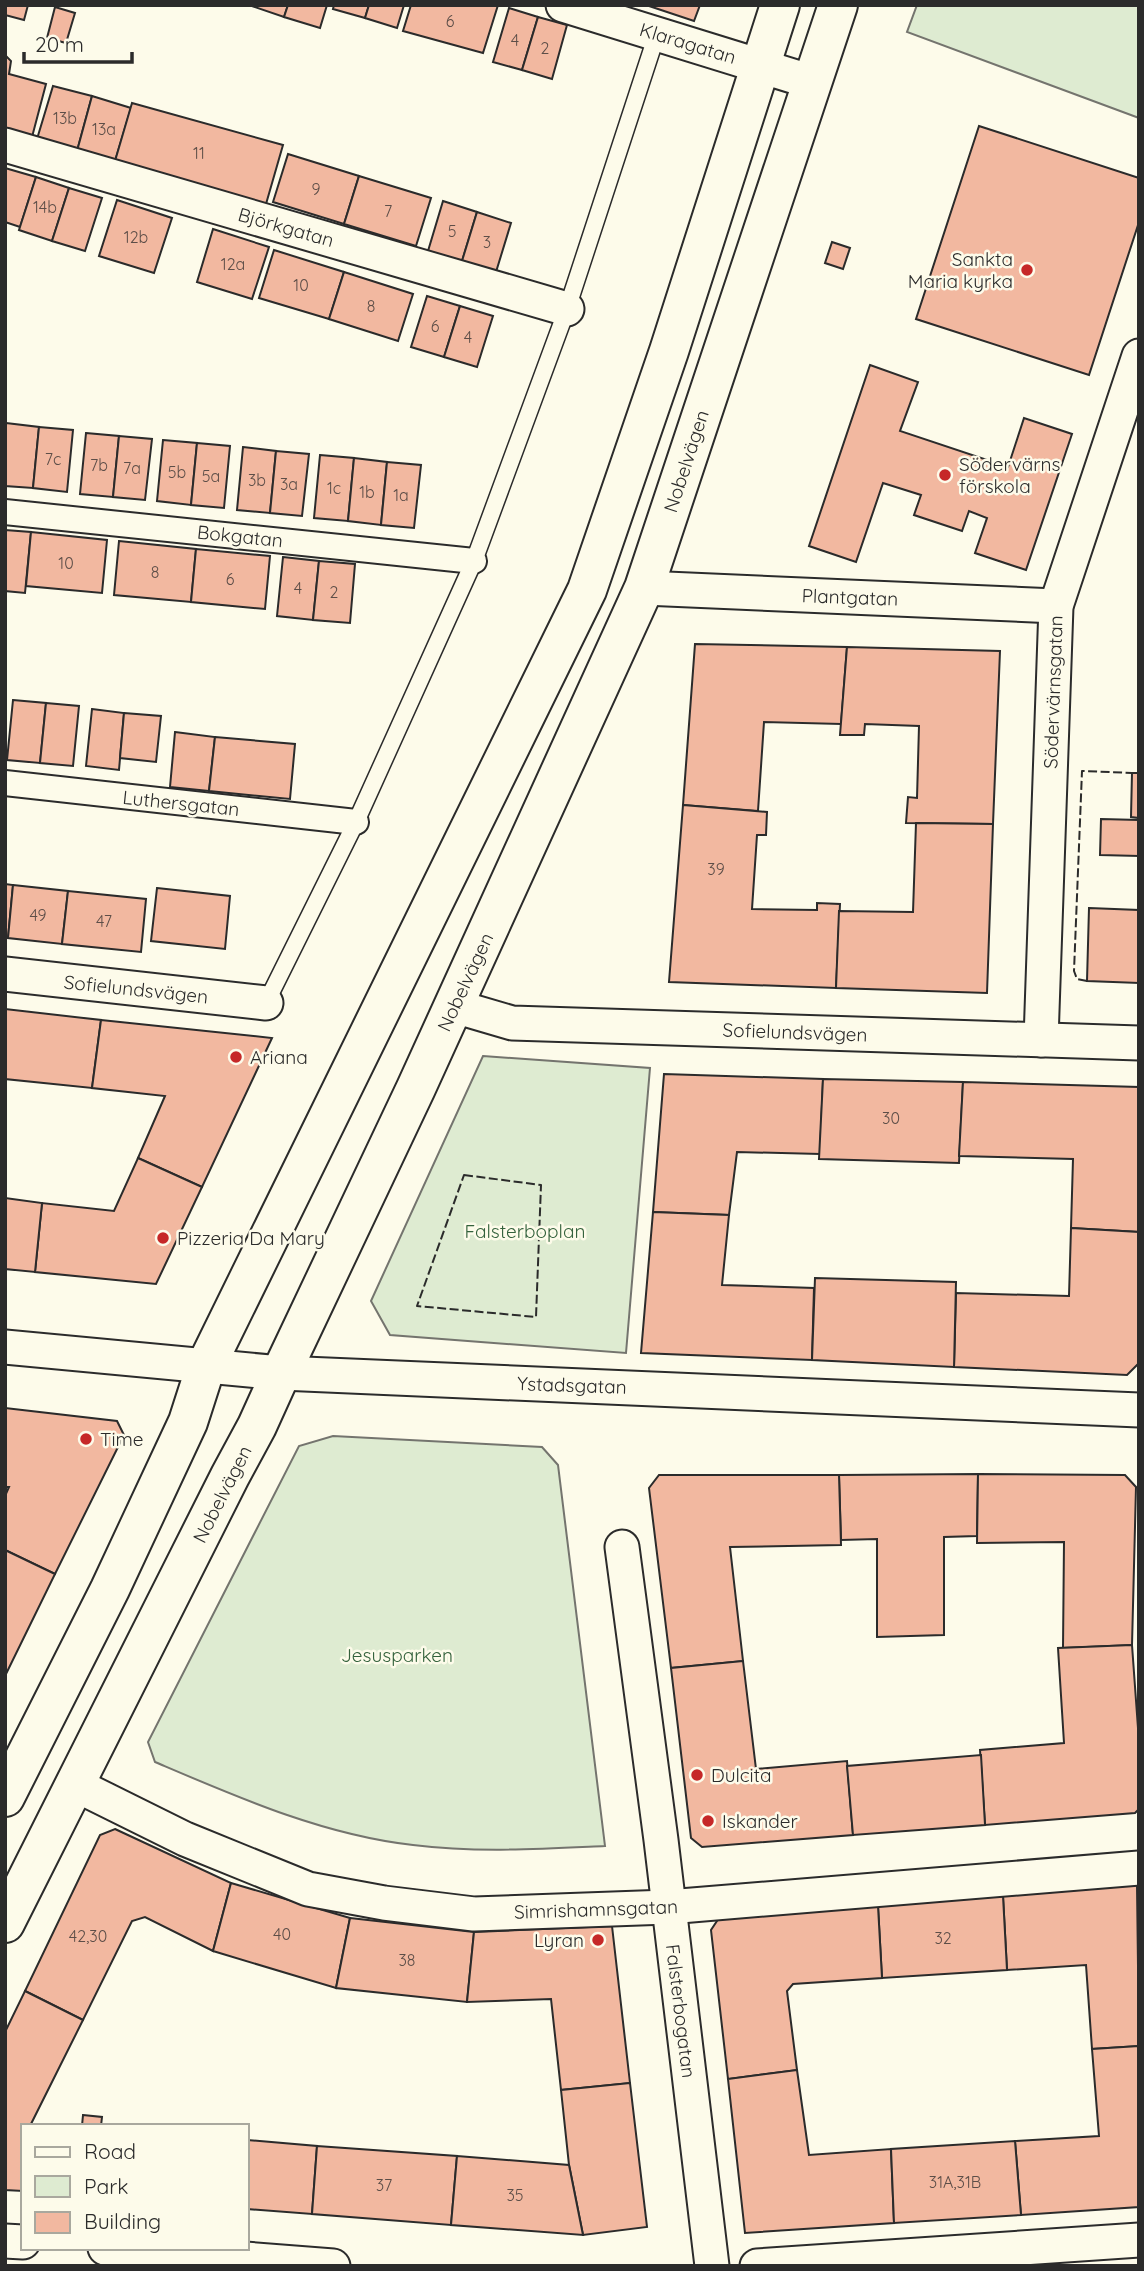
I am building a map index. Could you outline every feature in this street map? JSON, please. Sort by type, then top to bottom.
[{"type":"main road","points":[[5,1797],[133,1540],[188,1422],[206,1366],[587,590],[669,351],[780,5]]},
{"type":"main road","name":"Nobelvägen","points":[[5,1923],[257,1426],[454,1006],[644,588],[838,5]]},
{"type":"street","name":"Klaragatan","points":[[563,5],[811,82]]},
{"type":"street","name":"Björkgatan","points":[[5,145],[567,309]]},
{"type":"street","name":"Södervärnsgatan","points":[[1041,1040],[1056,606],[1139,356]]},
{"type":"street","name":"Bokgatan","points":[[5,512],[474,561]]},
{"type":"street","name":"Plantgatan","points":[[644,588],[1056,606]]},
{"type":"street","name":"Luthersgatan","points":[[5,783],[356,822]]},
{"type":"street","name":"Sofielundsvägen","points":[[5,974],[266,1003]]},
{"type":"street","name":"Sofielundsvägen","points":[[454,1006],[512,1023],[1139,1043]]},
{"type":"street","name":"Ystadsgatan","points":[[5,1347],[281,1373],[1139,1410]]},
{"type":"street","name":"Falsterbogatan","points":[[622,1547],[661,1840],[712,2266]]},
{"type":"street","name":"Simrishamnsgatan","points":[[76,1785],[185,1839],[308,1889],[384,1903],[474,1914],[668,1907],[1139,1868]]},
{"type":"street","points":[[757,2266],[1139,2240]]},
{"type":"street","points":[[129,2250],[333,2266]]},
{"type":"lane","points":[[266,1003],[356,822],[474,561],[567,309],[657,34]]},
{"type":"green space","points":[[917,5],[1139,5],[1139,118],[907,32]]},
{"type":"green space","name":"Falsterboplan","points":[[483,1056],[650,1068],[626,1353],[390,1335],[371,1301]]},
{"type":"green space","name":"Jesusparken","points":[[333,1436],[542,1447],[558,1465],[605,1846],[485,1850],[379,1840],[313,1824],[281,1813],[155,1762],[148,1742],[299,1446]]},
{"type":"building","points":[[5,5],[28,5],[24,20],[5,15]]},
{"type":"building","points":[[249,5],[288,5],[284,17]]},
{"type":"building","points":[[288,5],[327,5],[320,28],[284,17]]},
{"type":"building","points":[[334,5],[369,5],[365,18],[333,9]]},
{"type":"building","points":[[369,5],[404,5],[397,28],[365,18]]},
{"type":"building","points":[[411,5],[498,5],[483,53],[403,31]]},
{"type":"building","points":[[646,5],[700,5],[694,21]]},
{"type":"building","points":[[55,7],[75,13],[66,43],[47,38]]},
{"type":"building","points":[[509,8],[538,17],[522,70],[493,62]]},
{"type":"building","points":[[538,17],[567,25],[552,79],[522,70]]},
{"type":"building","points":[[5,55],[11,61],[9,74],[46,84],[32,137],[5,129]]},
{"type":"building","points":[[53,86],[92,96],[77,151],[37,139]]},
{"type":"building","points":[[92,96],[131,108],[115,161],[77,151]]},
{"type":"building","points":[[132,103],[283,145],[266,204],[115,161]]},
{"type":"building","name":"Sankta Maria kyrka","points":[[979,126],[1139,178],[1139,222],[1089,375],[916,319]]},
{"type":"building","points":[[288,154],[359,176],[344,224],[273,202]]},
{"type":"building","points":[[5,168],[36,177],[20,227],[5,222]]},
{"type":"building","points":[[359,176],[431,198],[416,246],[344,224]]},
{"type":"building","points":[[36,177],[69,188],[52,241],[19,230]]},
{"type":"building","points":[[69,188],[102,198],[85,251],[52,241]]},
{"type":"building","points":[[117,200],[172,218],[154,273],[99,256]]},
{"type":"building","points":[[443,201],[477,212],[462,261],[428,251]]},
{"type":"building","points":[[477,212],[511,223],[496,272],[462,261]]},
{"type":"building","points":[[213,229],[269,247],[252,299],[197,282]]},
{"type":"building","points":[[832,242],[850,248],[843,269],[825,263]]},
{"type":"building","points":[[274,250],[344,272],[329,319],[259,298]]},
{"type":"building","points":[[344,272],[413,294],[398,341],[329,319]]},
{"type":"building","points":[[427,296],[460,306],[444,357],[411,347]]},
{"type":"building","points":[[460,306],[493,316],[477,367],[444,357]]},
{"type":"building","name":"Södervärns förskola","points":[[870,365],[918,382],[900,431],[1008,467],[1024,418],[1072,434],[1026,570],[975,553],[987,518],[969,511],[962,531],[914,515],[921,495],[883,483],[856,562],[809,546]]},
{"type":"building","points":[[6,423],[39,427],[33,488],[5,486]]},
{"type":"building","points":[[39,427],[73,430],[67,492],[33,488]]},
{"type":"building","points":[[86,433],[119,436],[113,497],[80,494]]},
{"type":"building","points":[[119,436],[152,439],[145,500],[113,497]]},
{"type":"building","points":[[163,440],[197,443],[191,505],[157,501]]},
{"type":"building","points":[[197,443],[230,446],[224,508],[191,505]]},
{"type":"building","points":[[243,447],[276,451],[270,513],[237,510]]},
{"type":"building","points":[[276,451],[309,454],[302,516],[270,513]]},
{"type":"building","points":[[320,455],[354,458],[348,521],[314,518]]},
{"type":"building","points":[[354,458],[387,462],[381,525],[348,521]]},
{"type":"building","points":[[387,462],[421,465],[414,528],[381,525]]},
{"type":"building","points":[[5,530],[31,532],[25,593],[5,591]]},
{"type":"building","points":[[31,532],[107,540],[102,593],[26,586]]},
{"type":"building","points":[[119,541],[196,549],[191,602],[114,595]]},
{"type":"building","points":[[196,549],[270,556],[265,609],[191,602]]},
{"type":"building","points":[[283,557],[319,561],[313,620],[277,616]]},
{"type":"building","points":[[319,561],[355,564],[350,623],[313,620]]},
{"type":"building","points":[[695,644],[847,647],[841,724],[764,722],[758,811],[683,805]]},
{"type":"building","points":[[847,647],[1000,651],[993,824],[906,823],[908,797],[917,798],[919,726],[865,724],[864,735],[840,735]]},
{"type":"building","points":[[13,700],[46,703],[40,763],[7,760]]},
{"type":"building","points":[[46,703],[79,706],[73,766],[40,763]]},
{"type":"building","points":[[92,709],[124,713],[119,770],[86,766]]},
{"type":"building","points":[[124,713],[161,716],[156,762],[120,758]]},
{"type":"building","points":[[175,732],[215,737],[209,791],[170,787]]},
{"type":"building","points":[[215,737],[295,744],[290,799],[209,791]]},
{"type":"building","points":[[1132,773],[1139,773],[1139,818],[1131,817]]},
{"type":"building","points":[[683,805],[767,812],[766,835],[757,835],[752,909],[817,910],[817,903],[840,904],[836,988],[669,982]]},
{"type":"building","points":[[1101,819],[1139,820],[1139,856],[1100,855]]},
{"type":"building","points":[[916,823],[993,824],[987,993],[836,988],[839,911],[913,912]]},
{"type":"building","points":[[5,884],[13,885],[8,938],[5,938]]},
{"type":"building","points":[[13,885],[68,891],[62,944],[8,938]]},
{"type":"building","points":[[157,888],[230,896],[225,949],[151,941]]},
{"type":"building","points":[[68,891],[146,899],[141,952],[62,944]]},
{"type":"building","points":[[1089,908],[1139,910],[1139,983],[1087,981]]},
{"type":"building","points":[[5,1009],[101,1020],[92,1088],[5,1079]]},
{"type":"building","points":[[101,1020],[272,1038],[202,1187],[138,1158],[165,1096],[92,1088]]},
{"type":"building","points":[[664,1074],[823,1079],[820,1154],[737,1152],[729,1215],[653,1212]]},
{"type":"building","points":[[823,1079],[963,1082],[959,1163],[819,1159]]},
{"type":"building","points":[[963,1082],[1139,1087],[1139,1232],[1071,1228],[1073,1159],[959,1156]]},
{"type":"building","points":[[138,1158],[202,1187],[156,1284],[35,1272],[42,1203],[114,1211]]},
{"type":"building","points":[[5,1198],[42,1203],[35,1272],[5,1269]]},
{"type":"building","points":[[653,1212],[729,1215],[722,1285],[814,1288],[812,1360],[641,1353]]},
{"type":"building","points":[[1071,1228],[1139,1232],[1139,1363],[1127,1375],[954,1367],[956,1293],[1069,1296]]},
{"type":"building","points":[[815,1278],[956,1282],[954,1367],[812,1360]]},
{"type":"building","points":[[5,1408],[117,1421],[124,1435],[55,1574],[5,1550],[5,1496],[9,1487],[5,1487]]},
{"type":"building","points":[[978,1474],[977,1536],[944,1537],[944,1635],[877,1637],[877,1539],[841,1540],[839,1475]]},
{"type":"building","points":[[978,1474],[1125,1475],[1136,1487],[1132,1645],[1063,1648],[1064,1542],[977,1543]]},
{"type":"building","points":[[659,1475],[839,1475],[841,1545],[730,1547],[743,1661],[671,1668],[649,1488]]},
{"type":"building","points":[[5,1550],[55,1574],[5,1676]]},
{"type":"building","points":[[1132,1645],[1139,1742],[1139,1809],[1135,1813],[985,1825],[980,1750],[1064,1743],[1058,1648]]},
{"type":"building","points":[[743,1661],[756,1769],[847,1761],[853,1835],[702,1847],[691,1838],[671,1668]]},
{"type":"building","points":[[981,1755],[985,1825],[853,1835],[847,1766]]},
{"type":"building","points":[[115,1829],[231,1883],[213,1951],[145,1917],[132,1921],[83,2020],[25,1991],[100,1835]]},
{"type":"building","points":[[231,1883],[350,1918],[336,1988],[213,1951]]},
{"type":"building","points":[[1137,1885],[1139,2046],[1092,2049],[1086,1965],[1007,1970],[1003,1896]]},
{"type":"building","points":[[1003,1896],[1007,1970],[882,1978],[878,1906]]},
{"type":"building","points":[[878,1906],[882,1978],[793,1984],[787,1991],[797,2070],[728,2079],[711,1930],[719,1918]]},
{"type":"building","points":[[350,1918],[474,1932],[467,2002],[336,1988]]},
{"type":"building","points":[[612,1926],[630,2083],[561,2090],[551,1999],[467,2002],[474,1932]]},
{"type":"building","points":[[25,1991],[83,2020],[31,2124],[21,2124],[21,2191],[5,2190],[5,2032]]},
{"type":"building","points":[[1139,2046],[1139,2207],[1021,2215],[1015,2141],[1099,2136],[1092,2049]]},
{"type":"building","points":[[797,2070],[809,2155],[891,2149],[894,2223],[745,2233],[728,2079]]},
{"type":"building","points":[[630,2083],[647,2227],[583,2235],[569,2165],[561,2090]]},
{"type":"building","points":[[83,2115],[102,2117],[101,2124],[82,2124]]},
{"type":"building","points":[[248,2140],[317,2146],[312,2214],[248,2209]]},
{"type":"building","points":[[1015,2141],[1021,2215],[894,2223],[891,2149]]},
{"type":"building","points":[[317,2146],[457,2156],[451,2225],[312,2214]]},
{"type":"building","points":[[457,2156],[569,2165],[583,2235],[451,2225]]},
{"type":"fence","points":[[1087,981],[1077,979],[1074,971],[1082,771],[1132,773]]},
{"type":"fence","points":[[464,1175],[541,1185],[536,1317],[417,1306],[464,1175]]},
{"type":"place","name":"Sankta Maria kyrka","points":[[1027,270]]},
{"type":"place","name":"Södervärns förskola","points":[[945,475]]},
{"type":"place","name":"Ariana","points":[[236,1057]]},
{"type":"place","name":"Pizzeria Da Mary","points":[[163,1238]]},
{"type":"place","name":"Time","points":[[86,1439]]},
{"type":"place","name":"Dulcita","points":[[697,1775]]},
{"type":"place","name":"Iskander","points":[[708,1821]]},
{"type":"place","name":"Lyran","points":[[598,1940]]}]
